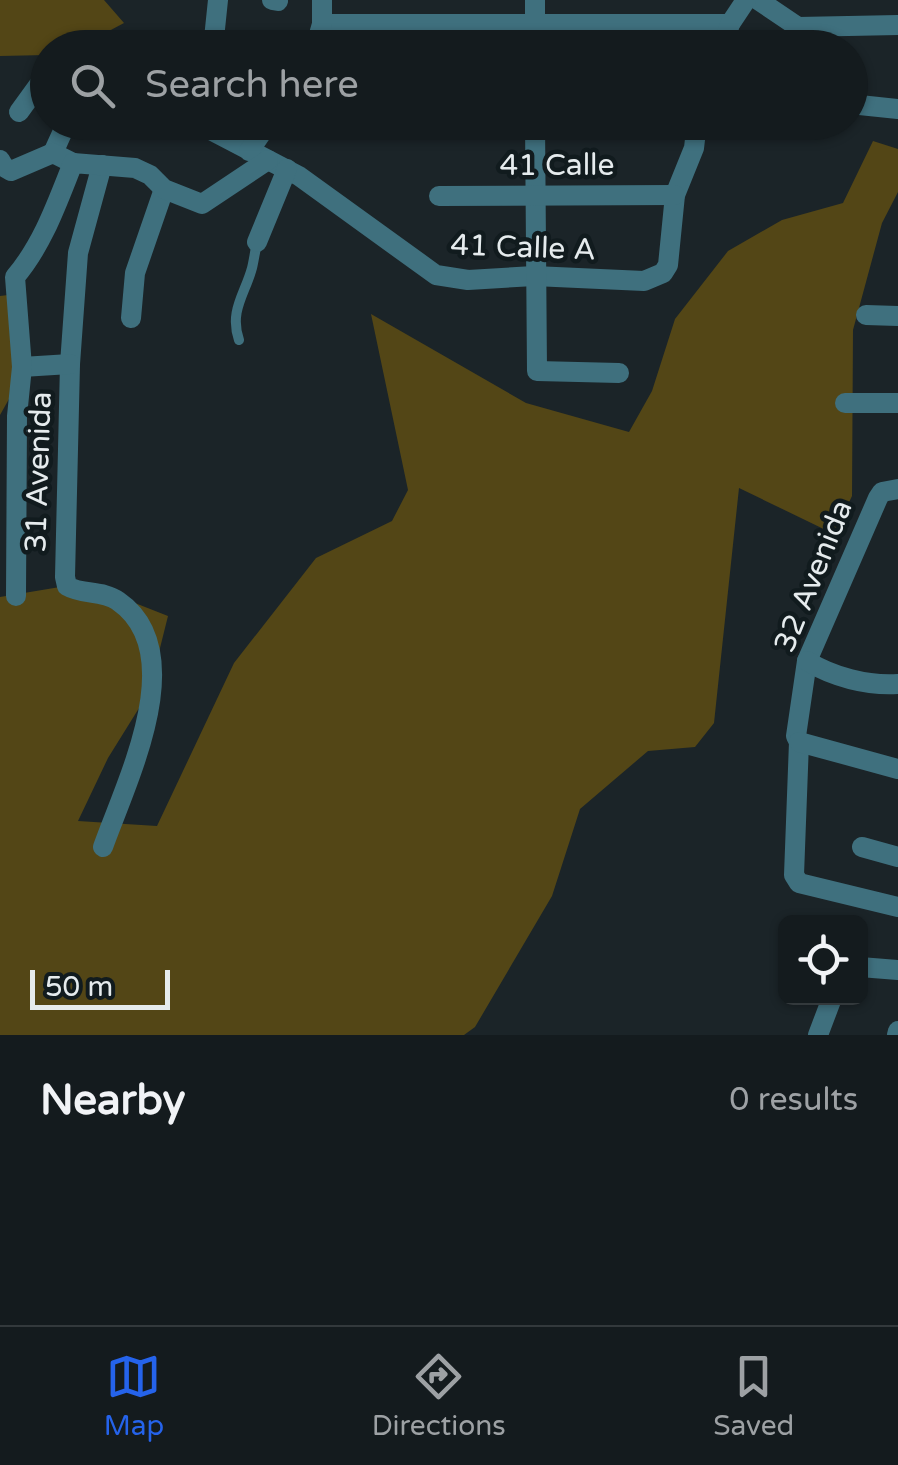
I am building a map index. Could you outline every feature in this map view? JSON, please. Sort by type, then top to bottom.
[{"type":"street","points":[[215,30],[218,0]]},
{"type":"street","points":[[320,30],[322,0]]},
{"type":"street","points":[[534,30],[535,0]]},
{"type":"street","points":[[728,30],[746,0]]},
{"type":"street","points":[[758,0],[792,30]]},
{"type":"street","points":[[322,24],[730,24]]},
{"type":"street","points":[[857,30],[898,25]]},
{"type":"street","points":[[19,112],[30,97]]},
{"type":"street","points":[[868,106],[898,109]]},
{"type":"street","points":[[0,160],[12,170],[53,153],[59,140]]},
{"type":"street","name":"41 Calle A","points":[[230,140],[268,160],[436,275],[468,280],[534,276],[644,281],[654,278],[668,265],[676,195]]},
{"type":"street","points":[[257,242],[269,140]]},
{"type":"street","points":[[535,140],[537,371],[619,373]]},
{"type":"street","points":[[676,195],[695,140]]},
{"type":"street","points":[[53,153],[73,163],[135,168],[150,175],[164,189],[202,204],[268,160]]},
{"type":"street","points":[[16,596],[17,416],[22,367],[7,277],[29,260],[47,228],[73,163]]},
{"type":"street","name":"31 Avenida","points":[[102,165],[78,253],[70,364],[65,578],[67,586],[116,598],[130,611],[150,652],[155,687],[104,847]]},
{"type":"street","points":[[131,318],[135,272],[164,189]]},
{"type":"street","name":"41 Calle","points":[[439,196],[676,195]]},
{"type":"street","points":[[866,315],[898,316]]},
{"type":"street","points":[[22,367],[70,364]]},
{"type":"street","points":[[845,403],[898,403]]},
{"type":"street","name":"32 Avenida","points":[[890,491],[807,661],[796,736],[796,880],[898,907]]},
{"type":"street","points":[[807,661],[822,671],[846,678],[892,684],[898,664]]},
{"type":"street","points":[[799,742],[898,769]]},
{"type":"street","points":[[862,847],[898,857]]},
{"type":"street","points":[[868,968],[898,970]]},
{"type":"street","points":[[818,1035],[829,1005]]},
{"type":"lane","points":[[239,340],[235,314],[252,269],[257,242]]},
{"type":"shaded area","points":[[0,0],[104,0],[124,23],[111,30],[30,30],[30,55],[0,56]]},
{"type":"shaded area","points":[[873,141],[898,149],[898,192],[882,223],[853,330],[852,496],[834,534],[739,488],[714,723],[695,747],[648,751],[580,809],[552,896],[475,1027],[464,1035],[0,1035],[0,597],[84,583],[168,616],[149,692],[108,758],[78,821],[157,826],[234,663],[316,558],[392,521],[408,490],[371,314],[526,403],[629,432],[652,391],[675,319],[728,251],[782,220],[843,203]]},
{"type":"shaded area","points":[[8,295],[27,367],[0,415],[0,296]]}]
